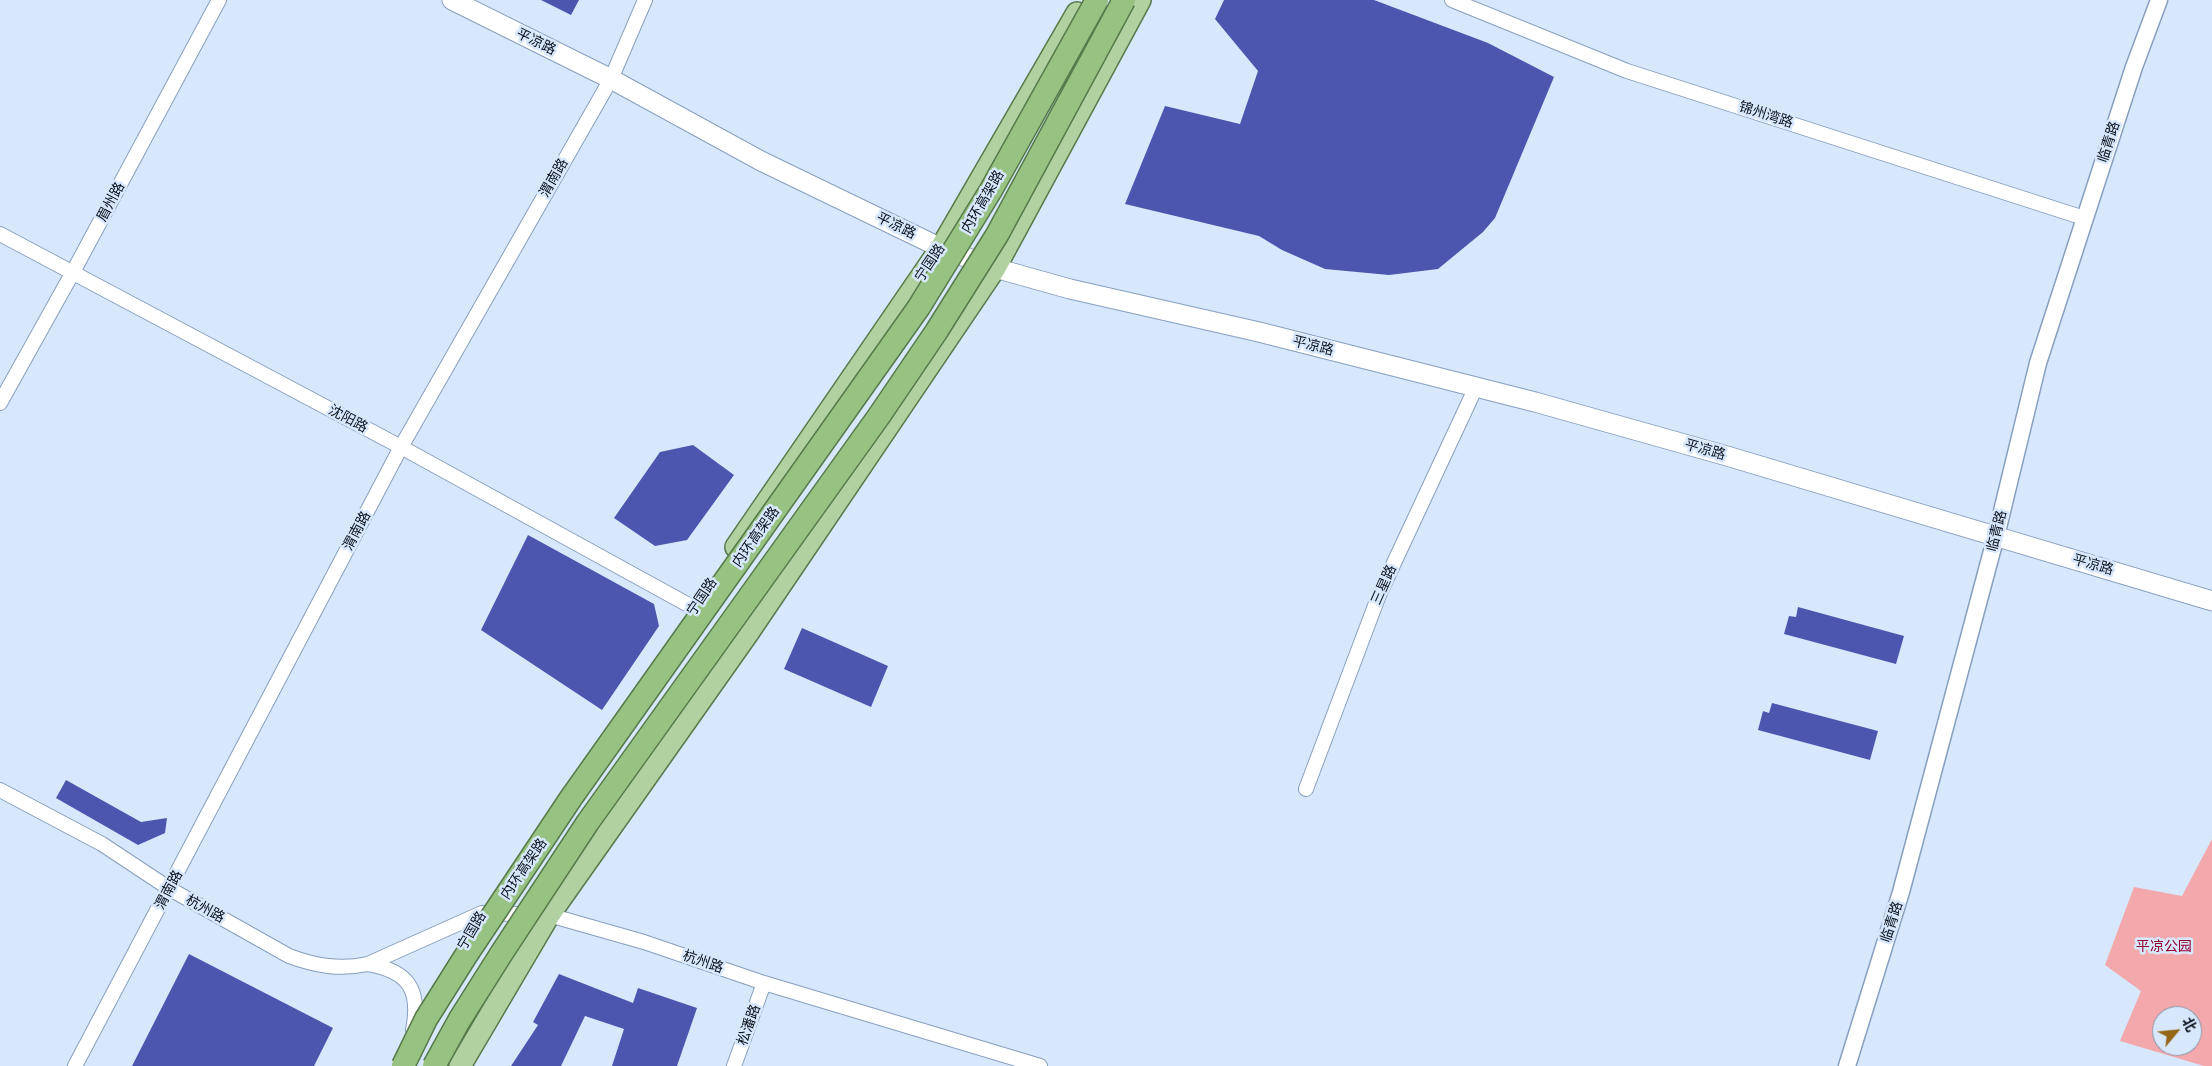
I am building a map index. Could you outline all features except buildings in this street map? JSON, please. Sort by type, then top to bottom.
[{"type":"highway","name":"内环高架路","points":[[402,1066],[426,1019],[465,957],[571,798],[920,307],[990,190],[1097,0]]},
{"type":"highway","name":"内环高架路","points":[[434,1066],[503,951],[588,822],[879,416],[936,332],[997,235],[1124,0]]},
{"type":"main road","name":"平凉路","points":[[452,0],[610,79],[762,161],[941,248],[996,268],[1070,289],[1259,332],[1476,387],[1727,456],[2212,601]]},
{"type":"main road","name":"宁国路","points":[[396,1066],[413,1032],[482,913],[941,248],[1085,0]]},
{"type":"main road","points":[[460,1066],[548,915],[748,633],[996,268],[1140,0]]},
{"type":"street","name":"眉州路","points":[[0,404],[219,0]]},
{"type":"street","name":"渭南路","points":[[75,1066],[170,890],[401,447],[610,79],[645,0]]},
{"type":"street","name":"锦州湾路","points":[[1452,0],[1627,71],[2084,218]]},
{"type":"street","name":"临青路","points":[[1847,1066],[1901,892],[1996,536],[2038,363],[2134,67],[2159,0]]},
{"type":"street","name":"沈阳路","points":[[0,234],[401,447],[694,608]]},
{"type":"street","name":"三星路","points":[[1306,789],[1379,595],[1476,387]]},
{"type":"street","name":"杭州路","points":[[0,790],[102,844],[170,890],[289,956],[310,964],[351,967],[368,964],[482,913],[548,915],[644,942],[764,983],[1040,1066]]},
{"type":"street","name":"杭州路","points":[[368,964],[388,968],[404,977],[414,995],[417,1013],[413,1032]]},
{"type":"street","name":"松潘路","points":[[734,1066],[764,983]]},
{"type":"green space","name":"平凉公园","points":[[2212,839],[2212,1066],[2204,1066],[2170,1056],[2202,1056],[2202,1006],[2152,1006],[2152,1051],[2120,1041],[2141,991],[2105,965],[2134,887],[2182,896]]}]
